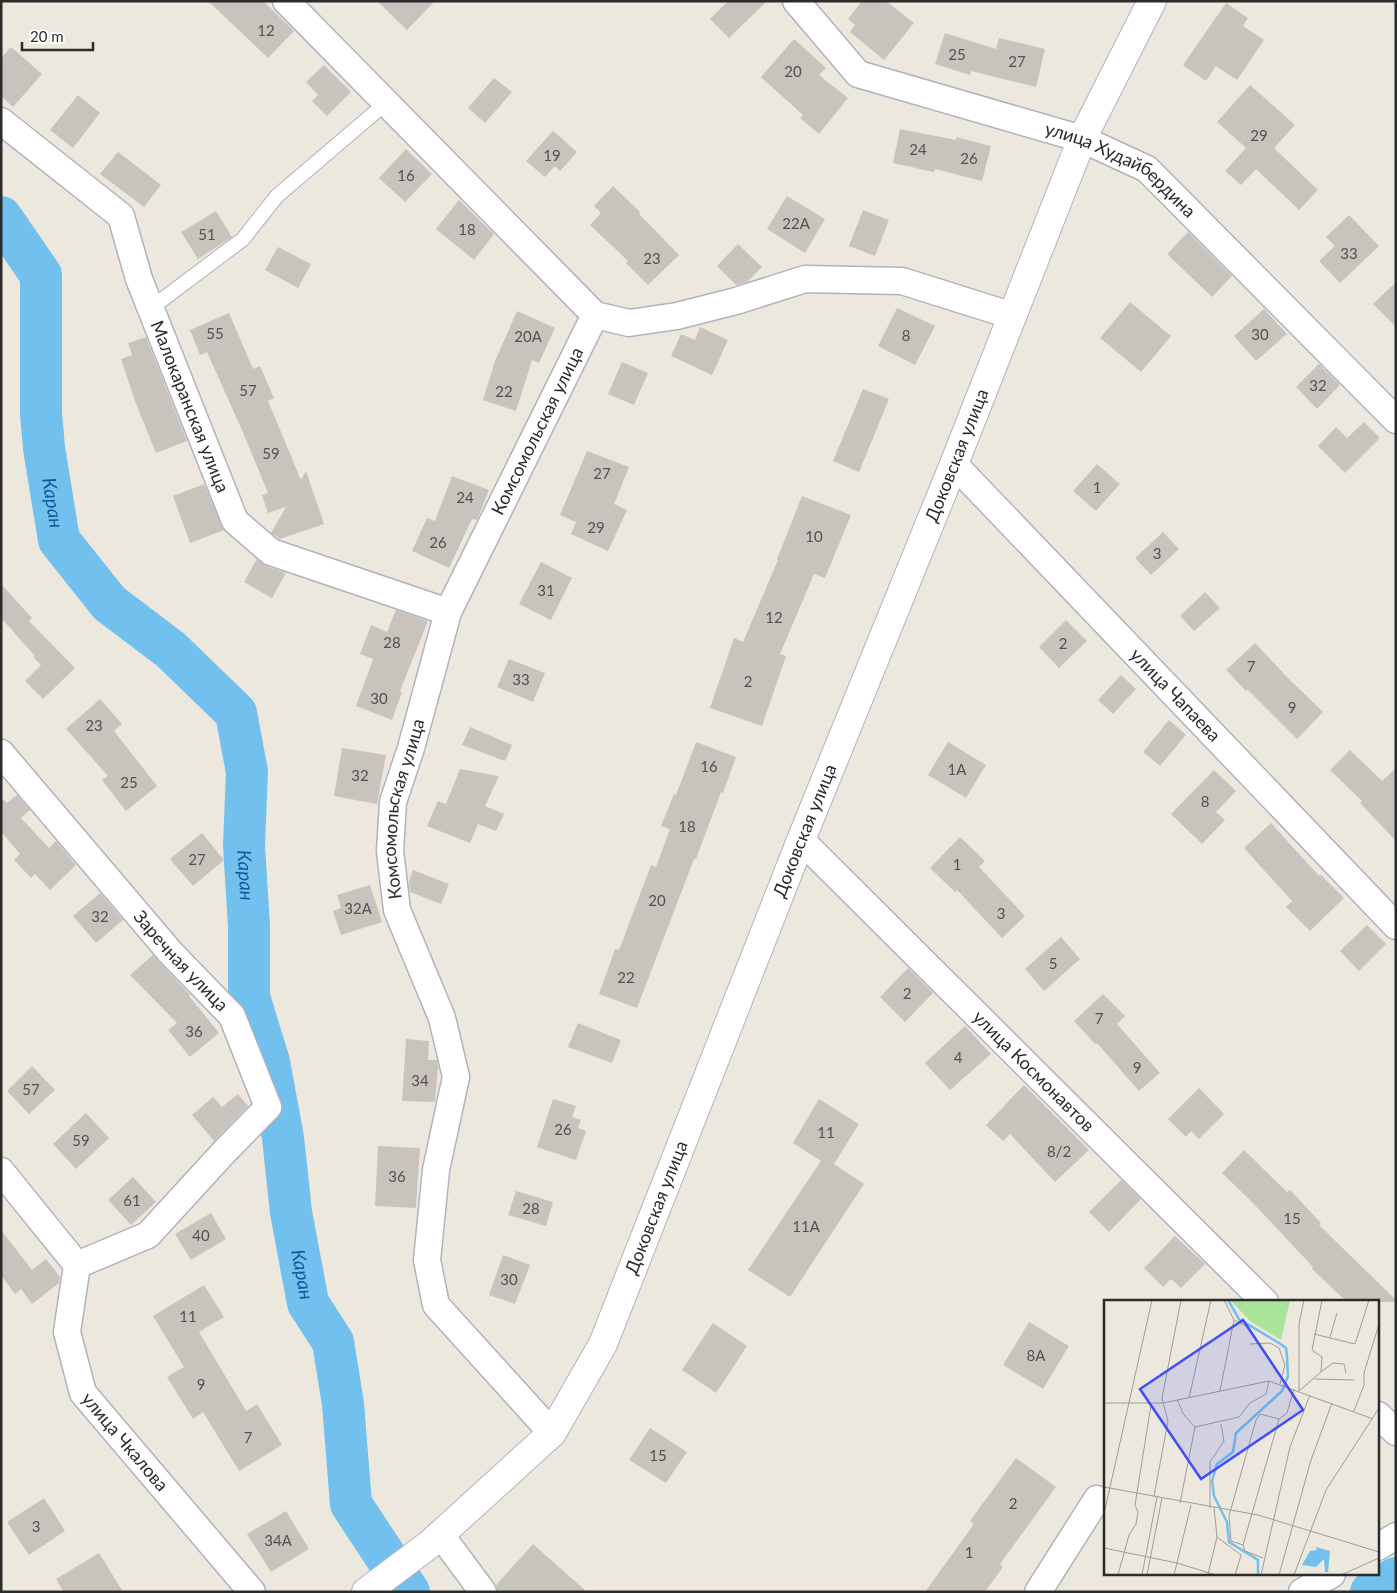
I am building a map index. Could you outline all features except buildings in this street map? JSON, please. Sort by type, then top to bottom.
[{"type":"main road","name":"Доковская улица","points":[[371,1588],[435,1539],[552,1433],[603,1344],[800,840],[954,464],[1082,139],[1152,1]]},
{"type":"street","points":[[286,1],[595,315],[629,323],[677,316],[736,301],[805,280],[902,282],[1013,316]]},
{"type":"street","name":"улица Худайбердина","points":[[796,1],[858,74],[1082,139],[1147,169],[1396,420]]},
{"type":"street","name":"Малокаранская улица","points":[[1,121],[121,216],[139,279],[235,521],[271,552],[448,612]]},
{"type":"street","name":"Комсомольская улица","points":[[552,1433],[436,1305],[428,1260],[436,1170],[456,1077],[442,1018],[397,910],[390,851],[394,802],[411,748],[448,612],[595,315]]},
{"type":"street","name":"улица Чапаева","points":[[954,464],[1396,926]]},
{"type":"street","name":"Заречная улица","points":[[1,752],[170,952],[232,1016],[268,1107],[148,1235],[77,1265]]},
{"type":"street","name":"улица Космонавтов","points":[[800,840],[1263,1300]]},
{"type":"street","points":[[1,1171],[77,1265]]},
{"type":"street","name":"улица Чкалова","points":[[77,1265],[67,1332],[83,1393],[252,1592]]},
{"type":"street","points":[[1380,1417],[1396,1432]]},
{"type":"street","points":[[1038,1592],[1097,1499]]},
{"type":"street","points":[[1380,1546],[1396,1536]]},
{"type":"street","points":[[435,1539],[483,1592]]},
{"type":"street","points":[[1302,1592],[1329,1576]]},
{"type":"lane","points":[[151,308],[243,239],[277,196],[386,103]]},
{"type":"waterway","name":"Каран","points":[[1,217],[41,275],[41,413],[44,448],[59,540],[109,603],[171,650],[236,713],[247,772],[244,846],[249,926],[249,997],[269,1062],[283,1138],[291,1212],[308,1303],[333,1342],[343,1404],[351,1504],[409,1592]]},
{"type":"waterway","name":"Каран","points":[[1371,1592],[1396,1578]]}]
